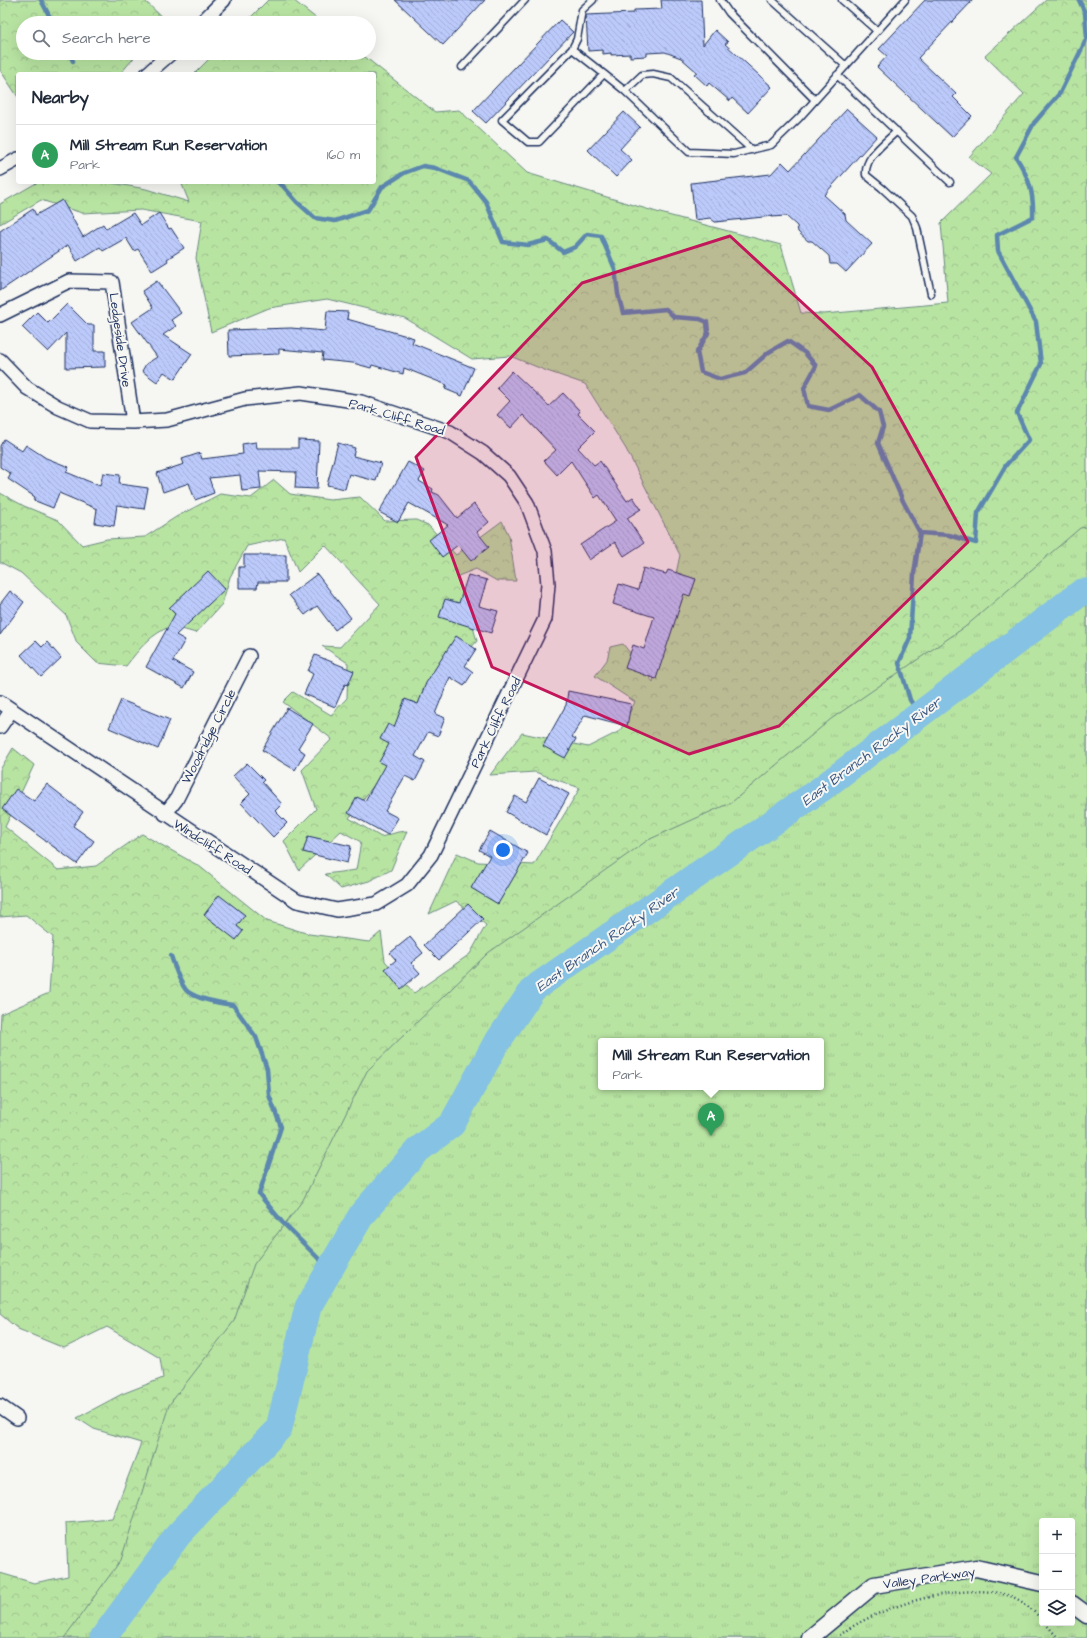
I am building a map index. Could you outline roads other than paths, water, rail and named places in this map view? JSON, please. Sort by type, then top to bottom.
[{"type":"street","points":[[208,16],[224,0]]},
{"type":"street","points":[[149,72],[163,60]]},
{"type":"street","points":[[0,170],[16,161]]},
{"type":"street","name":"Ledgeside Drive","points":[[0,315],[69,281],[112,282],[133,422]]},
{"type":"street","name":"Park Cliff Road","points":[[0,360],[27,388],[58,407],[90,420],[133,422],[167,420],[245,399],[301,393],[361,402],[450,432],[483,453],[509,476],[527,503],[545,551],[548,584],[545,619],[431,855]]},
{"type":"street","name":"Woodridge Circle","points":[[165,814],[176,800],[249,656]]},
{"type":"street","name":"Windcliff Road","points":[[0,702],[11,711],[297,902],[338,910],[376,904],[408,885],[431,855]]},
{"type":"street","points":[[0,727],[11,711]]},
{"type":"street","points":[[0,1406],[17,1418]]},
{"type":"street","name":"Valley Parkway","points":[[810,1638],[874,1585],[976,1568],[1039,1582]]},
{"type":"street","points":[[1075,1606],[1087,1615]]},
{"type":"lane","points":[[462,67],[525,0]]},
{"type":"lane","points":[[593,0],[582,10],[577,39],[572,49],[502,120],[528,142],[539,142],[604,74]]},
{"type":"lane","points":[[720,0],[729,13],[815,100]]},
{"type":"lane","points":[[772,0],[846,66]]},
{"type":"lane","points":[[842,0],[877,31]]},
{"type":"lane","points":[[572,49],[626,91],[689,152],[734,154],[771,145],[799,118],[905,0]]},
{"type":"lane","points":[[626,91],[642,75],[653,74],[671,78],[752,150]]},
{"type":"lane","points":[[837,75],[950,182]]},
{"type":"lane","points":[[897,131],[872,156],[865,167],[866,174],[912,216],[917,228],[931,294]]},
{"type":"waterway","points":[[41,0],[49,16]]},
{"type":"waterway","points":[[920,715],[910,700],[899,663],[910,638],[914,574],[920,533],[949,535],[976,543],[978,513],[1006,465],[1029,440],[1017,413],[1041,364],[1036,322],[998,251],[997,235],[1033,217],[1033,200],[1030,186],[1016,157],[1034,123],[1060,93],[1087,38],[1085,13],[1079,0]]},
{"type":"waterway","points":[[280,184],[315,218],[335,221],[368,210],[382,187],[404,173],[423,166],[435,168],[469,181],[486,202],[503,242],[528,245],[548,240],[563,252],[575,247],[587,234],[601,236],[615,269],[618,294],[623,313],[666,309],[674,317],[700,319],[707,322],[708,333],[697,352],[701,372],[720,379],[745,373],[769,352],[788,341],[805,353],[816,366],[804,388],[808,406],[829,410],[860,395],[879,412],[883,427],[878,443],[903,501],[920,533]]},
{"type":"waterway","name":"East Branch Rocky River","points":[[103,1638],[178,1535],[279,1428],[308,1307],[362,1214],[418,1150],[452,1124],[494,1047],[533,989],[821,789],[1082,592],[1087,592]]},
{"type":"waterway","points":[[171,956],[179,978],[186,990],[201,998],[233,1005],[256,1037],[267,1069],[269,1095],[281,1127],[259,1194],[282,1222],[330,1270]]},
{"type":"place","name":"Mill Stream Run Reservation","points":[[711,1136]]}]
